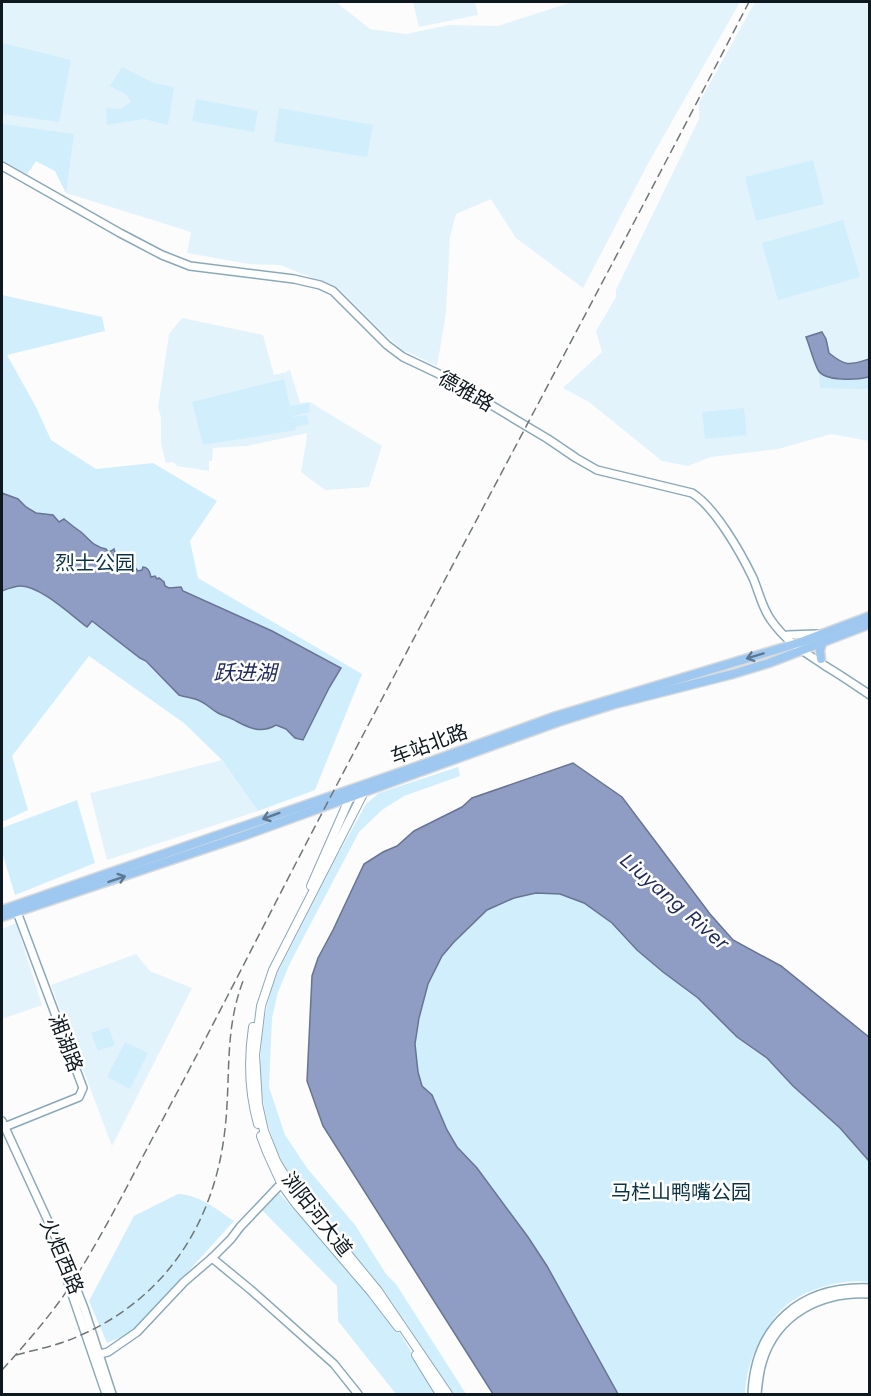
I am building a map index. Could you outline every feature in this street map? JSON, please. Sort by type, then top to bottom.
[{"type":"main road","name":"车站北路","points":[[2,910],[558,722],[615,704],[733,674],[870,616]]},
{"type":"main road","name":"车站北路","points":[[821,638],[870,624]]},
{"type":"main road","points":[[821,638],[821,659]]},
{"type":"main road","name":"车站北路","points":[[2,917],[240,837],[351,796],[371,782],[556,716],[799,647]]},
{"type":"main road","name":"浏阳河大道","points":[[360,790],[273,970],[261,1006],[255,1055],[258,1104],[264,1131],[285,1183],[378,1291],[448,1395]]},
{"type":"main road","name":"浏阳河大道","points":[[351,796],[314,879],[269,970],[256,1006],[249,1058],[251,1091],[261,1137],[296,1204],[372,1293],[400,1331],[440,1395]]},
{"type":"street","name":"德雅路","points":[[2,164],[73,201],[121,230],[163,252],[191,263],[294,277],[334,289],[389,343],[404,354],[441,371],[552,438],[579,457],[599,467],[696,491],[715,510],[738,545],[772,618],[799,647],[821,659],[870,693]]},
{"type":"street","name":"德雅路","points":[[2,164],[120,233],[162,255],[190,266],[294,279],[320,285],[338,296],[387,345],[403,357],[441,375],[597,470],[692,493],[702,500],[716,516],[735,546],[751,575],[770,619],[799,647],[870,693]]},
{"type":"street","points":[[788,635],[821,638]]},
{"type":"street","name":"湘湖路","points":[[2,1127],[78,1097],[83,1088],[17,912]]},
{"type":"street","name":"火炬西路","points":[[2,1127],[60,1247],[84,1308],[106,1395]]},
{"type":"street","points":[[96,1355],[108,1352],[137,1332],[184,1282],[212,1258],[285,1183]]},
{"type":"street","points":[[212,1258],[334,1364],[358,1395]]},
{"type":"street","points":[[752,1395],[752,1382],[763,1346],[776,1325],[791,1310],[811,1298],[828,1292],[870,1288]]},
{"type":"street","points":[[757,1395],[762,1362],[768,1348],[783,1325],[795,1314],[806,1306],[840,1294],[870,1294]]},
{"type":"street","name":"火炬西路","points":[[96,1355],[112,1395]]},
{"type":"shaded area","points":[[2,2],[336,2],[370,29],[406,34],[449,25],[498,26],[572,2],[740,2],[650,160],[583,288],[516,238],[491,199],[456,214],[450,237],[446,313],[437,366],[401,349],[338,288],[280,265],[249,264],[187,253],[191,232],[66,193],[55,171],[36,161],[27,174],[2,160]]},
{"type":"shaded area","points":[[413,2],[475,2],[478,15],[419,27]]},
{"type":"shaded area","points":[[755,2],[869,2],[869,441],[831,434],[778,449],[711,457],[688,466],[662,461],[589,402],[563,388],[602,352],[596,331],[616,297],[616,290],[699,119],[699,103]]},
{"type":"shaded area","points":[[182,318],[263,335],[274,375],[290,370],[300,403],[310,402],[382,446],[369,487],[325,490],[301,472],[307,433],[247,446],[213,448],[209,471],[177,466],[173,462],[166,463],[161,444],[161,417],[158,408],[169,334]]},
{"type":"shaded area","points":[[222,760],[258,811],[107,860],[90,793]]},
{"type":"shaded area","points":[[16,923],[42,1005],[2,1019],[2,929]]},
{"type":"shaded area","points":[[136,954],[150,971],[192,988],[112,1146],[51,985]]},
{"type":"green space","points":[[2,43],[71,60],[59,122],[2,114]]},
{"type":"green space","points":[[122,67],[154,83],[174,87],[168,125],[144,119],[107,125],[106,108],[121,109],[131,102],[127,95],[110,86]]},
{"type":"green space","points":[[196,99],[258,111],[254,132],[192,121]]},
{"type":"green space","points":[[279,108],[373,125],[367,157],[274,142]]},
{"type":"green space","points":[[2,124],[74,134],[66,193],[55,171],[36,161],[27,174],[2,160]]},
{"type":"green space","points":[[813,160],[824,204],[756,221],[745,177]]},
{"type":"green space","points":[[843,220],[860,277],[778,300],[762,243]]},
{"type":"green space","name":"烈士公园","points":[[2,295],[102,317],[105,331],[7,355],[36,407],[51,440],[96,469],[153,463],[217,501],[190,541],[198,578],[362,674],[315,790],[258,811],[222,760],[184,723],[89,656],[12,756],[28,810],[2,822]]},
{"type":"green space","points":[[819,371],[830,377],[843,379],[869,377],[869,388],[820,388]]},
{"type":"green space","points":[[284,379],[290,406],[309,403],[310,412],[293,417],[307,415],[309,424],[295,427],[296,430],[203,445],[192,402]]},
{"type":"green space","points":[[744,408],[747,435],[705,439],[702,412]]},
{"type":"green space","points":[[458,767],[460,776],[404,796],[382,810],[359,832],[290,963],[278,992],[272,1018],[269,1087],[285,1135],[307,1168],[355,1225],[386,1274],[396,1284],[466,1394],[451,1394],[384,1291],[304,1197],[288,1172],[275,1146],[267,1119],[262,1091],[261,1062],[268,1004],[276,976],[366,804],[379,793]]},
{"type":"green space","points":[[77,800],[95,863],[15,895],[2,852],[2,828]]},
{"type":"green space","name":"马栏山鸭嘴公园","points":[[536,893],[560,894],[584,903],[612,923],[637,950],[698,998],[737,1037],[767,1058],[793,1086],[840,1128],[869,1161],[869,1282],[847,1282],[822,1287],[799,1297],[780,1311],[756,1350],[749,1367],[745,1394],[618,1394],[547,1266],[477,1168],[457,1147],[432,1095],[422,1086],[415,1044],[419,1018],[428,984],[442,956],[487,910],[514,898]]},
{"type":"green space","points":[[108,1027],[115,1045],[98,1051],[91,1033]]},
{"type":"green space","points":[[125,1042],[148,1053],[130,1089],[107,1077]]},
{"type":"green space","points":[[279,1193],[388,1314],[437,1394],[396,1394],[338,1321],[337,1286],[260,1208]]},
{"type":"green space","points":[[178,1194],[201,1200],[234,1221],[133,1332],[107,1343],[89,1301],[134,1216]]},
{"type":"water","points":[[822,332],[829,353],[840,361],[848,364],[869,359],[869,377],[842,379],[822,374],[816,366],[806,337]]},
{"type":"water","name":"跃进湖","points":[[2,493],[18,499],[36,513],[53,515],[59,522],[64,519],[95,545],[108,552],[114,549],[114,556],[132,564],[138,571],[143,567],[146,568],[151,577],[159,578],[165,586],[181,587],[183,591],[272,631],[341,668],[303,740],[295,738],[286,729],[276,725],[260,730],[250,728],[220,714],[199,700],[179,695],[146,661],[92,621],[87,627],[55,602],[29,587],[13,587],[2,591]]},
{"type":"water","name":"Liuyang River","points":[[573,763],[622,797],[710,914],[733,940],[781,966],[869,1037],[869,1161],[840,1128],[793,1086],[767,1058],[737,1037],[698,998],[637,950],[612,923],[584,903],[560,894],[536,893],[514,898],[487,910],[442,956],[428,984],[415,1044],[418,1072],[422,1086],[432,1095],[457,1147],[477,1168],[547,1266],[618,1394],[493,1394],[323,1126],[307,1081],[312,976],[318,958],[364,864],[397,846],[414,831],[462,807],[472,798]]},
{"type":"railway","points":[[2,1370],[62,1298],[109,1221],[749,2]]},
{"type":"railway","points":[[16,1355],[81,1335],[111,1319],[138,1300],[162,1277],[182,1252],[198,1225],[219,1163],[227,1110],[233,1018],[243,981]]}]
